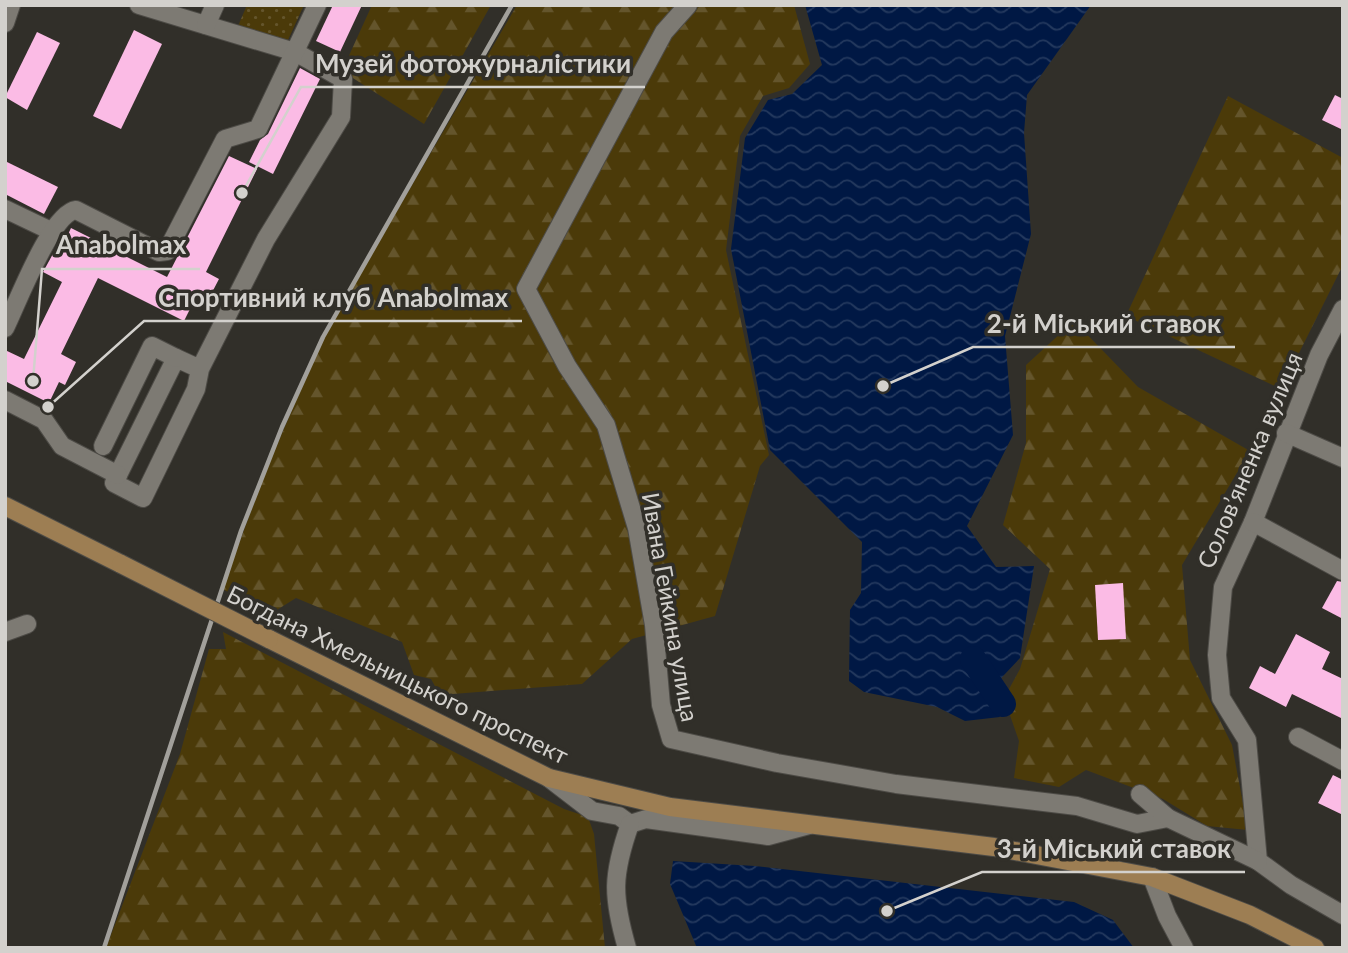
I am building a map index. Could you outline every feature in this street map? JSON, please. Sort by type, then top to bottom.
[{"type":"main road","name":"Богдана Хмельницького проспект","points":[[5,506],[549,778],[649,804],[994,847],[1152,877],[1250,915],[1315,948]]},
{"type":"street","points":[[5,23],[11,5]]},
{"type":"street","points":[[139,5],[295,52],[343,79],[341,117],[266,239],[200,369],[196,388],[143,498],[114,484],[176,358]]},
{"type":"street","points":[[206,25],[215,5]]},
{"type":"street","points":[[5,328],[51,231],[66,212],[76,210],[159,251],[167,251],[225,139],[258,129],[317,5]]},
{"type":"street","name":"Ивана Гейкина улица","points":[[688,5],[664,32],[526,289],[567,366],[606,425],[637,528],[654,625],[661,705],[671,739],[777,763],[896,784],[1077,806],[1137,824],[1168,818]]},
{"type":"street","points":[[5,209],[51,231]]},
{"type":"street","name":"Солов’яненка вулиця","points":[[1258,861],[1247,740],[1221,698],[1217,655],[1223,587],[1253,522],[1319,355],[1343,309]]},
{"type":"street","points":[[103,446],[152,346],[200,369]]},
{"type":"street","points":[[5,400],[44,420],[62,446],[118,475]]},
{"type":"street","points":[[1286,433],[1343,458]]},
{"type":"street","points":[[1253,522],[1343,571]]},
{"type":"street","points":[[5,632],[27,624]]},
{"type":"street","points":[[1298,737],[1343,761]]},
{"type":"street","points":[[549,778],[592,811],[619,816],[631,824]]},
{"type":"street","points":[[1140,794],[1168,818],[1258,861],[1291,885],[1343,915]]},
{"type":"street","points":[[627,948],[614,901],[621,849],[631,824],[646,819],[768,836],[809,825]]},
{"type":"street","points":[[1152,877],[1167,916],[1184,948]]},
{"type":"green space","points":[[247,5],[304,5],[288,40],[238,26]]},
{"type":"green space","points":[[372,5],[491,5],[424,124],[342,71]]},
{"type":"green space","points":[[517,5],[794,5],[810,64],[789,88],[763,96],[740,136],[726,250],[769,455],[760,466],[715,616],[632,639],[582,684],[440,695],[431,679],[414,675],[402,642],[296,598],[272,613],[222,589],[268,466],[323,338]]},
{"type":"green space","points":[[1228,96],[1343,158],[1343,265],[1281,389],[1126,316]]},
{"type":"green space","points":[[1074,321],[1138,387],[1250,451],[1182,565],[1190,660],[1232,745],[1248,830],[1207,826],[1163,799],[1086,770],[1059,787],[1014,778],[1019,741],[1004,698],[1020,669],[1050,569],[1003,525],[1026,443],[1026,365]]},
{"type":"green space","points":[[223,632],[564,809],[588,817],[594,834],[605,948],[106,948],[180,754],[209,649],[226,649]]},
{"type":"water","points":[[805,5],[1091,5],[1027,95],[1024,133],[1031,234],[1005,336],[1013,435],[967,526],[996,567],[1034,566],[1020,658],[988,692],[1000,717],[965,721],[937,707],[864,692],[849,681],[850,610],[861,593],[862,542],[770,450],[731,249],[745,138],[768,100],[792,94],[822,65]]},
{"type":"water","points":[[673,861],[755,866],[1074,902],[1113,920],[1134,948],[697,948],[670,884]]},
{"type":"building","points":[[333,5],[362,5],[340,52],[316,41]]},
{"type":"building","points":[[134,30],[162,44],[121,129],[93,116]]},
{"type":"building","points":[[37,32],[60,43],[27,110],[5,97]]},
{"type":"building","points":[[300,68],[320,79],[273,174],[249,162],[260,140],[268,134]]},
{"type":"building","points":[[1335,95],[1343,99],[1343,130],[1322,120]]},
{"type":"building","points":[[229,156],[257,169],[206,272],[219,279],[206,304],[195,299],[184,321],[98,278],[61,354],[76,362],[65,385],[59,382],[49,403],[5,381],[5,350],[24,359],[62,282],[43,272],[54,252],[59,254],[71,228],[91,238],[88,245],[110,256],[113,250],[167,277]]},
{"type":"building","points":[[5,161],[58,187],[44,214],[5,194]]},
{"type":"building","points":[[1337,581],[1343,582],[1343,619],[1322,608]]},
{"type":"building","points":[[1123,583],[1126,639],[1098,640],[1095,585]]},
{"type":"building","points":[[1296,634],[1330,652],[1322,669],[1343,679],[1343,719],[1292,694],[1286,707],[1249,688],[1260,666],[1275,674]]},
{"type":"building","points":[[1333,775],[1343,780],[1343,815],[1318,803]]},
{"type":"waterway","points":[[973,659],[1003,704]]},
{"type":"railway","points":[[104,948],[241,531],[282,427],[323,337],[512,5]]},
{"type":"place","name":"Музей фотожурналістики","points":[[242,193]]},
{"type":"place","name":"Anabolmax","points":[[33,381]]},
{"type":"place","name":"2-й Міський ставок","points":[[883,386]]},
{"type":"place","name":"Спортивний клуб Anabolmax","points":[[48,407]]},
{"type":"place","name":"3-й Міський ставок","points":[[887,911]]}]
